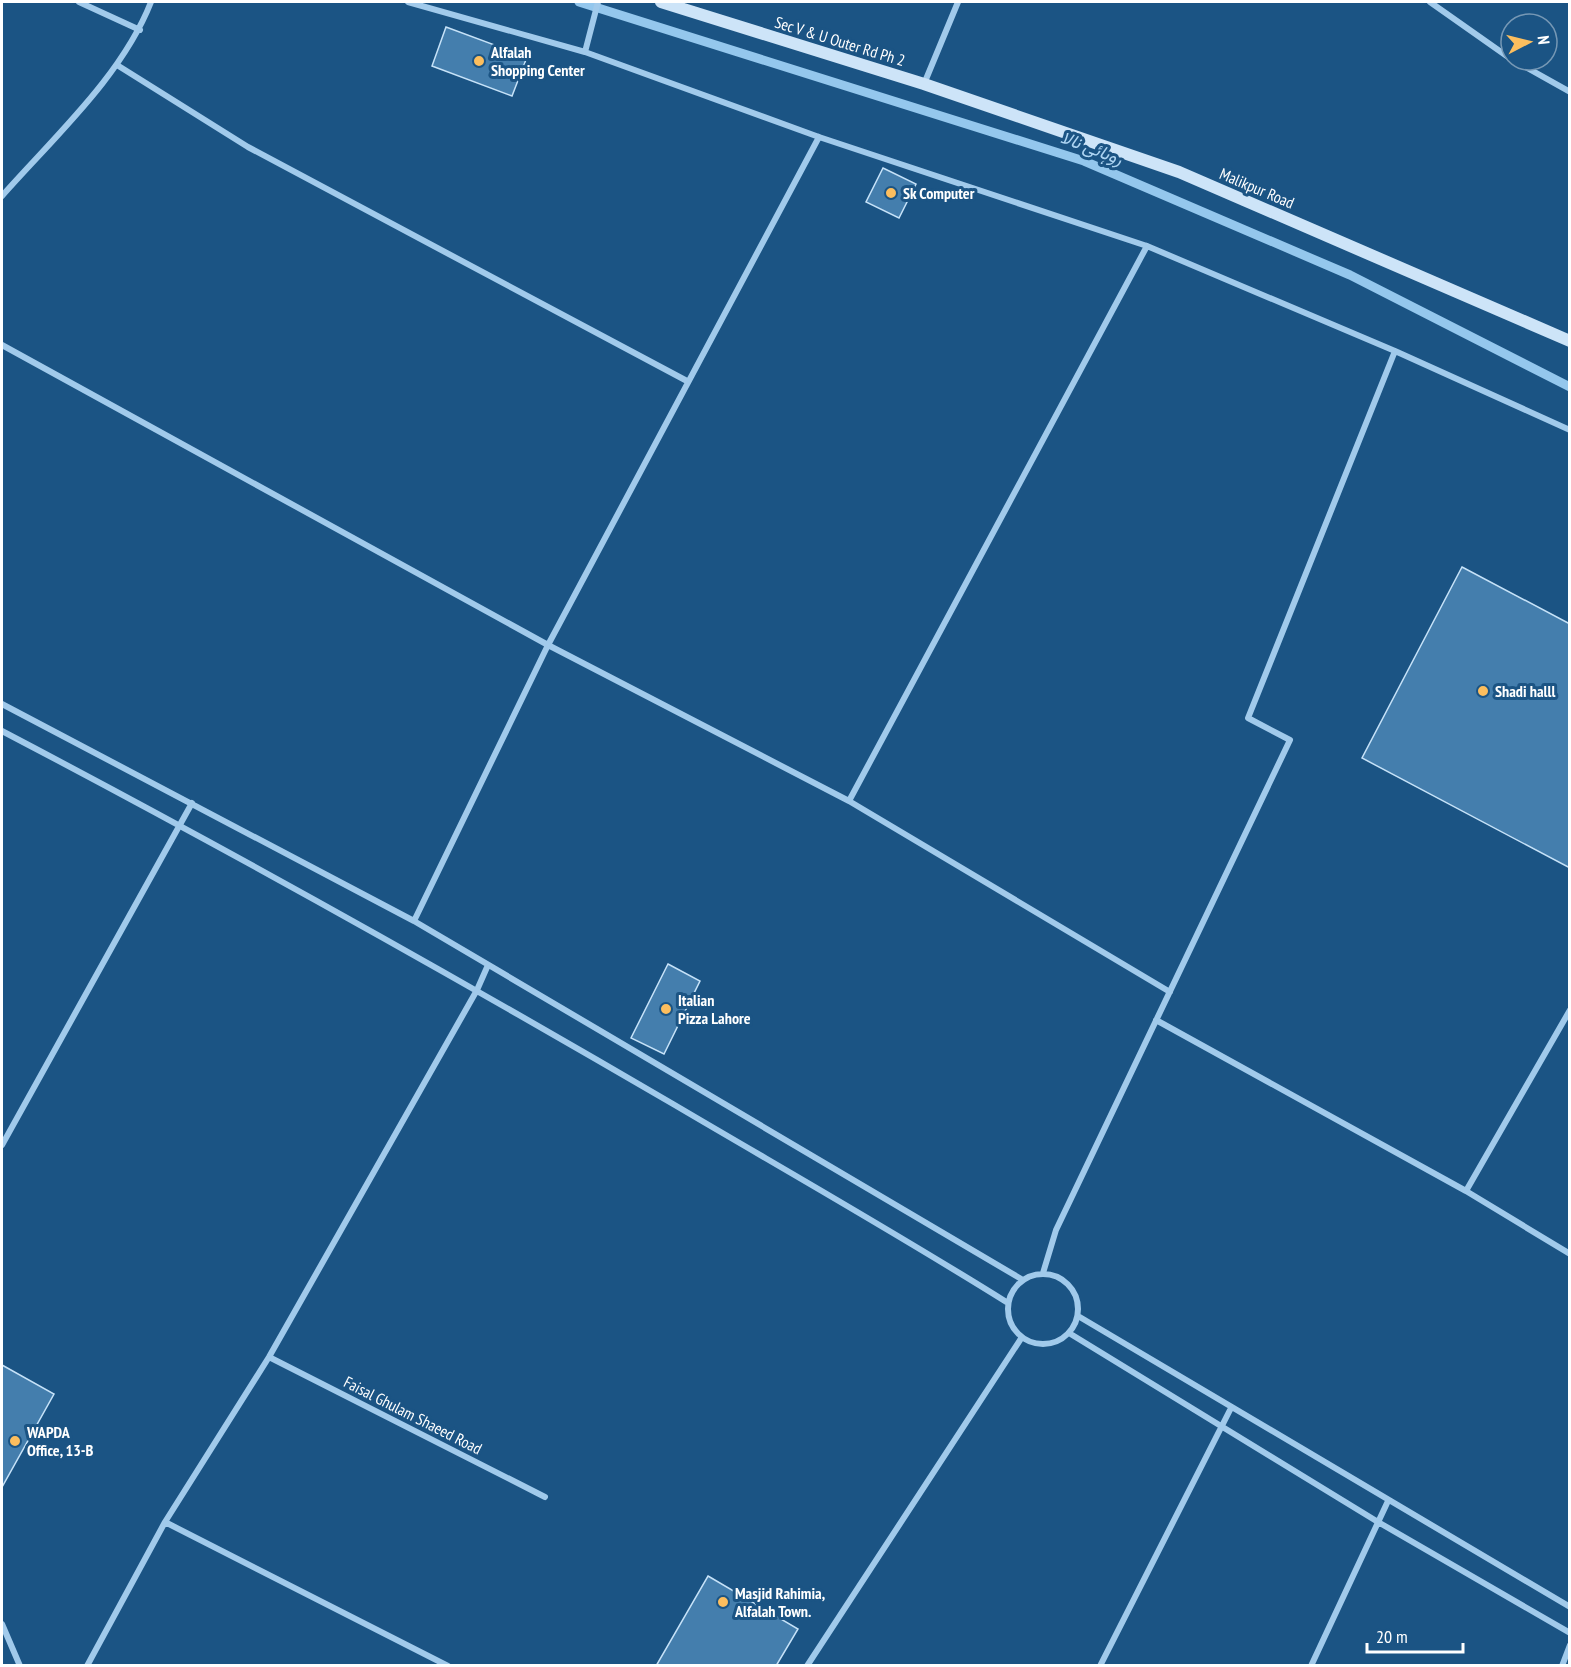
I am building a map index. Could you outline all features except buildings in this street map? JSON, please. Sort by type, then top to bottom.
[{"type":"street","points":[[79,2],[140,30]]},
{"type":"street","points":[[2,196],[117,65],[140,30],[151,2]]},
{"type":"street","points":[[408,2],[585,52],[819,137],[1147,246],[1395,351],[1569,430]]},
{"type":"street","points":[[585,52],[598,2]]},
{"type":"street","name":"Sec V & U Outer Rd Ph 2","points":[[661,2],[924,84]]},
{"type":"street","points":[[924,84],[958,2]]},
{"type":"street","points":[[1430,2],[1499,50]]},
{"type":"street","points":[[117,65],[248,147],[687,381]]},
{"type":"street","points":[[1534,72],[1569,92]]},
{"type":"street","name":"Malikpur Road","points":[[924,84],[1179,172],[1569,341]]},
{"type":"street","points":[[414,921],[548,645],[819,137]]},
{"type":"street","points":[[849,801],[1147,246]]},
{"type":"street","points":[[2,345],[548,645],[849,801],[1170,992]]},
{"type":"street","points":[[1043,1273],[1056,1230],[1290,740],[1248,718],[1395,351]]},
{"type":"street","points":[[2,704],[192,802],[414,921],[1023,1280]]},
{"type":"street","points":[[2,731],[179,824],[477,990],[922,1249],[1008,1303]]},
{"type":"street","points":[[2,1145],[192,802]]},
{"type":"street","points":[[87,1665],[165,1522],[269,1357],[477,990],[488,965]]},
{"type":"street","points":[[1467,1191],[1569,1010]]},
{"type":"street","points":[[1156,1020],[1467,1191],[1569,1254]]},
{"type":"street","points":[[1043,1273],[1058,1277],[1071,1286],[1077,1301],[1078,1316],[1069,1333],[1047,1344],[1022,1337],[1013,1328],[1008,1303],[1011,1294],[1023,1280],[1043,1273]]},
{"type":"street","points":[[1078,1316],[1569,1607]]},
{"type":"street","points":[[1069,1333],[1378,1522],[1569,1633]]},
{"type":"street","points":[[807,1665],[1022,1337]]},
{"type":"street","name":"Faisal Ghulam Shaeed Road","points":[[269,1357],[544,1497]]},
{"type":"street","points":[[1100,1665],[1231,1408]]},
{"type":"street","points":[[1311,1665],[1388,1501]]},
{"type":"street","points":[[165,1522],[448,1665]]},
{"type":"street","points":[[2,1624],[20,1665]]},
{"type":"street","points":[[1562,1665],[1569,1645]]},
{"type":"waterway","name":"روہائی نالا","points":[[579,2],[1084,161],[1350,275],[1570,387]]},
{"type":"place","name":"Alfalah Shopping Center","points":[[479,61]]},
{"type":"place","name":"Sk Computer","points":[[891,193]]},
{"type":"place","name":"Shadi halll","points":[[1483,691]]},
{"type":"place","name":"Italian Pizza Lahore","points":[[666,1009]]},
{"type":"place","name":"WAPDA Office, 13-B","points":[[15,1441]]},
{"type":"place","name":"Masjid Rahimia, Alfalah Town.","points":[[723,1602]]}]
